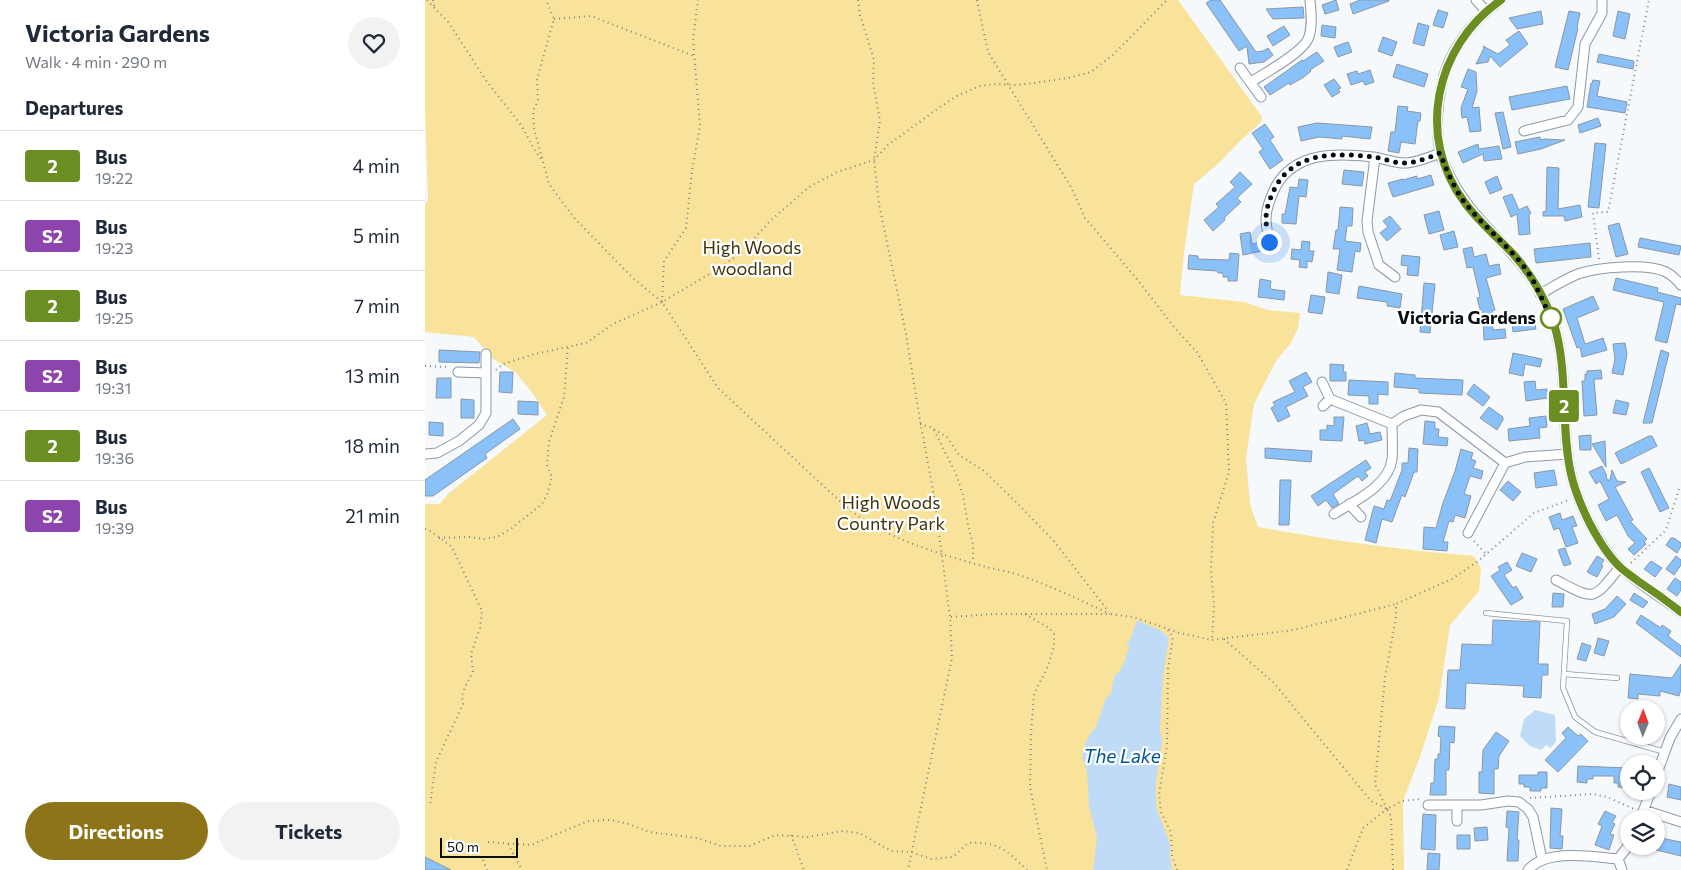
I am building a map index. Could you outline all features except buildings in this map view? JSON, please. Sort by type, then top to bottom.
[{"type":"street","points":[[1251,82],[1302,48],[1308,40],[1310,0]]},
{"type":"street","points":[[1476,0],[1486,11]]},
{"type":"street","points":[[1501,0],[1475,21],[1460,41],[1449,61],[1442,81],[1439,100],[1440,153],[1453,185],[1465,203],[1527,271],[1553,323],[1562,368],[1571,476],[1578,497],[1597,537],[1621,568],[1681,612]]},
{"type":"street","points":[[1524,131],[1567,120],[1577,107],[1585,44],[1602,13],[1602,0]]},
{"type":"street","points":[[1240,68],[1261,97]]},
{"type":"street","points":[[1269,242],[1266,218],[1270,198],[1279,181],[1289,170],[1307,159],[1328,155],[1375,157],[1406,163],[1440,153]]},
{"type":"street","points":[[1375,157],[1367,221],[1368,232],[1379,265],[1395,276]]},
{"type":"street","points":[[1540,294],[1578,274],[1600,268],[1654,268],[1667,272],[1681,285]]},
{"type":"street","points":[[425,454],[437,453],[459,441],[479,425],[486,413],[485,354]]},
{"type":"street","points":[[458,372],[486,373]]},
{"type":"street","points":[[1322,382],[1330,399],[1392,424]]},
{"type":"street","points":[[1323,406],[1330,399]]},
{"type":"street","points":[[1392,424],[1404,416],[1421,410],[1438,412],[1505,463]]},
{"type":"street","points":[[1334,514],[1373,488],[1388,472],[1392,460],[1392,424]]},
{"type":"street","points":[[1468,533],[1480,517],[1505,463],[1525,457],[1568,454]]},
{"type":"street","points":[[1349,504],[1361,517]]},
{"type":"street","points":[[1555,580],[1584,595],[1592,595],[1600,591],[1621,568]]},
{"type":"street","points":[[1664,755],[1670,738],[1681,719]]},
{"type":"street","points":[[1428,804],[1481,805],[1508,801],[1519,802],[1528,809],[1533,817],[1542,859]]},
{"type":"street","points":[[1457,804],[1457,821]]},
{"type":"street","points":[[1665,819],[1681,822]]},
{"type":"street","points":[[1618,859],[1621,855]]},
{"type":"street","points":[[1528,870],[1542,859],[1584,856],[1618,859]]},
{"type":"street","points":[[1618,859],[1622,870]]},
{"type":"lane","points":[[1486,614],[1567,621],[1563,688],[1575,717],[1595,732],[1665,752]]},
{"type":"lane","points":[[1564,674],[1617,678]]},
{"type":"path","points":[[427,0],[435,11],[449,23],[485,79],[521,125],[543,162]]},
{"type":"path","points":[[433,0],[435,11]]},
{"type":"path","points":[[546,0],[554,19],[537,79],[538,100],[533,111],[534,129],[549,184],[575,219],[634,279],[662,302],[718,388],[859,518],[905,541],[1055,588],[1110,614]]},
{"type":"path","points":[[662,302],[664,261],[686,228],[692,171],[700,126],[693,40],[698,0]]},
{"type":"path","points":[[858,0],[860,15],[874,60],[873,82],[880,121],[874,160],[879,204],[897,284],[920,424],[933,488],[950,617],[952,658],[908,870]]},
{"type":"path","points":[[977,0],[988,52],[1071,187],[1085,218],[1136,278],[1179,333],[1197,352],[1226,403],[1229,472],[1213,522],[1211,570],[1214,606],[1212,640]]},
{"type":"path","points":[[486,373],[495,370],[503,364],[586,344],[613,324],[662,302],[741,253],[770,221],[809,187],[837,172],[874,160],[889,145],[957,96],[980,86],[1021,84],[1068,78],[1091,72],[1114,54],[1167,0]]},
{"type":"path","points":[[1600,268],[1593,213],[1608,212],[1649,0]]},
{"type":"path","points":[[554,19],[591,16],[694,56]]},
{"type":"path","points":[[439,538],[469,537],[484,539],[497,537],[512,528],[542,504],[552,478],[547,465],[549,442],[564,397],[568,347]]},
{"type":"path","points":[[425,366],[458,367],[458,372]]},
{"type":"path","points":[[920,424],[930,427],[947,437],[959,455],[983,471],[1017,503],[1053,540],[1110,614]]},
{"type":"path","points":[[930,427],[937,433],[945,454],[957,474],[973,545],[973,563]]},
{"type":"path","points":[[1621,568],[1666,530],[1681,487]]},
{"type":"path","points":[[950,617],[1024,613],[1110,614],[1133,617],[1168,630],[1212,640],[1294,630],[1396,604],[1451,579],[1486,554],[1533,513],[1578,497]]},
{"type":"path","points":[[425,529],[452,547],[482,611],[480,628],[471,654],[473,672],[462,696],[463,704],[436,762],[430,805]]},
{"type":"path","points":[[1468,533],[1486,554]]},
{"type":"path","points":[[1393,870],[1391,816],[1375,784],[1385,678],[1396,617],[1396,604]]},
{"type":"path","points":[[1024,613],[1049,628],[1054,634],[1054,646],[1049,666],[1034,694],[1031,735],[1030,787],[1047,870]]},
{"type":"path","points":[[1168,630],[1173,637],[1168,669],[1167,746],[1159,794],[1161,812],[1171,833],[1172,856],[1177,870]]},
{"type":"path","points":[[1224,639],[1274,683],[1371,801],[1387,809]]},
{"type":"path","points":[[1527,798],[1592,794],[1607,797],[1636,810]]},
{"type":"path","points":[[1347,870],[1363,828],[1387,809],[1403,802]]},
{"type":"path","points":[[488,842],[531,845],[588,821],[595,820],[610,820],[629,824],[649,832],[697,838],[721,846],[749,846],[776,835],[808,837],[843,831],[859,833],[891,851],[911,852],[931,859],[953,857],[967,843],[995,844],[1027,870]]},
{"type":"path","points":[[791,835],[805,870]]},
{"type":"path","points":[[508,844],[522,870]]},
{"type":"path","points":[[483,860],[487,870]]},
{"type":"green space","name":"High Woods woodland","points":[[425,0],[1178,0],[1262,117],[1261,122],[1256,127],[1194,184],[1180,295],[1244,302],[1268,310],[1300,313],[1298,328],[1291,343],[1276,361],[1254,404],[1246,459],[1250,504],[1258,527],[1366,544],[1474,556],[1481,568],[1479,591],[1450,625],[1439,698],[1420,757],[1403,801],[1404,870],[425,870],[425,504],[440,504],[448,494],[547,415],[515,372],[493,359],[474,337],[425,332],[425,204],[428,200],[425,113]]},
{"type":"water","name":"The Lake","points":[[1138,620],[1162,632],[1169,638],[1163,676],[1160,729],[1162,741],[1156,782],[1156,800],[1157,810],[1170,844],[1172,870],[1093,870],[1097,838],[1089,806],[1087,772],[1082,757],[1085,744],[1096,727],[1106,698],[1111,694],[1114,677],[1124,663],[1129,646],[1126,645]]},
{"type":"water","points":[[1535,710],[1555,715],[1556,741],[1551,748],[1546,745],[1541,750],[1530,746],[1520,736],[1524,719]]},
{"type":"bus line","name":"2","points":[[1501,0],[1475,21],[1460,41],[1449,61],[1442,81],[1439,100],[1440,153],[1453,185],[1465,203],[1527,271],[1538,288],[1553,323],[1562,368],[1571,476],[1578,497],[1597,537],[1620,567],[1681,612]]},
{"type":"place","name":"Victoria Gardens","points":[[1551,318]]},
{"type":"route","points":[[1269,242],[1266,218],[1270,198],[1279,181],[1298,163],[1307,159],[1328,155],[1375,157],[1406,163],[1423,160],[1440,153],[1453,185],[1465,203],[1527,271],[1538,288],[1553,323],[1551,318]]},
{"type":"park label","name":"High Woods Country Park","points":[[891,513]]}]
